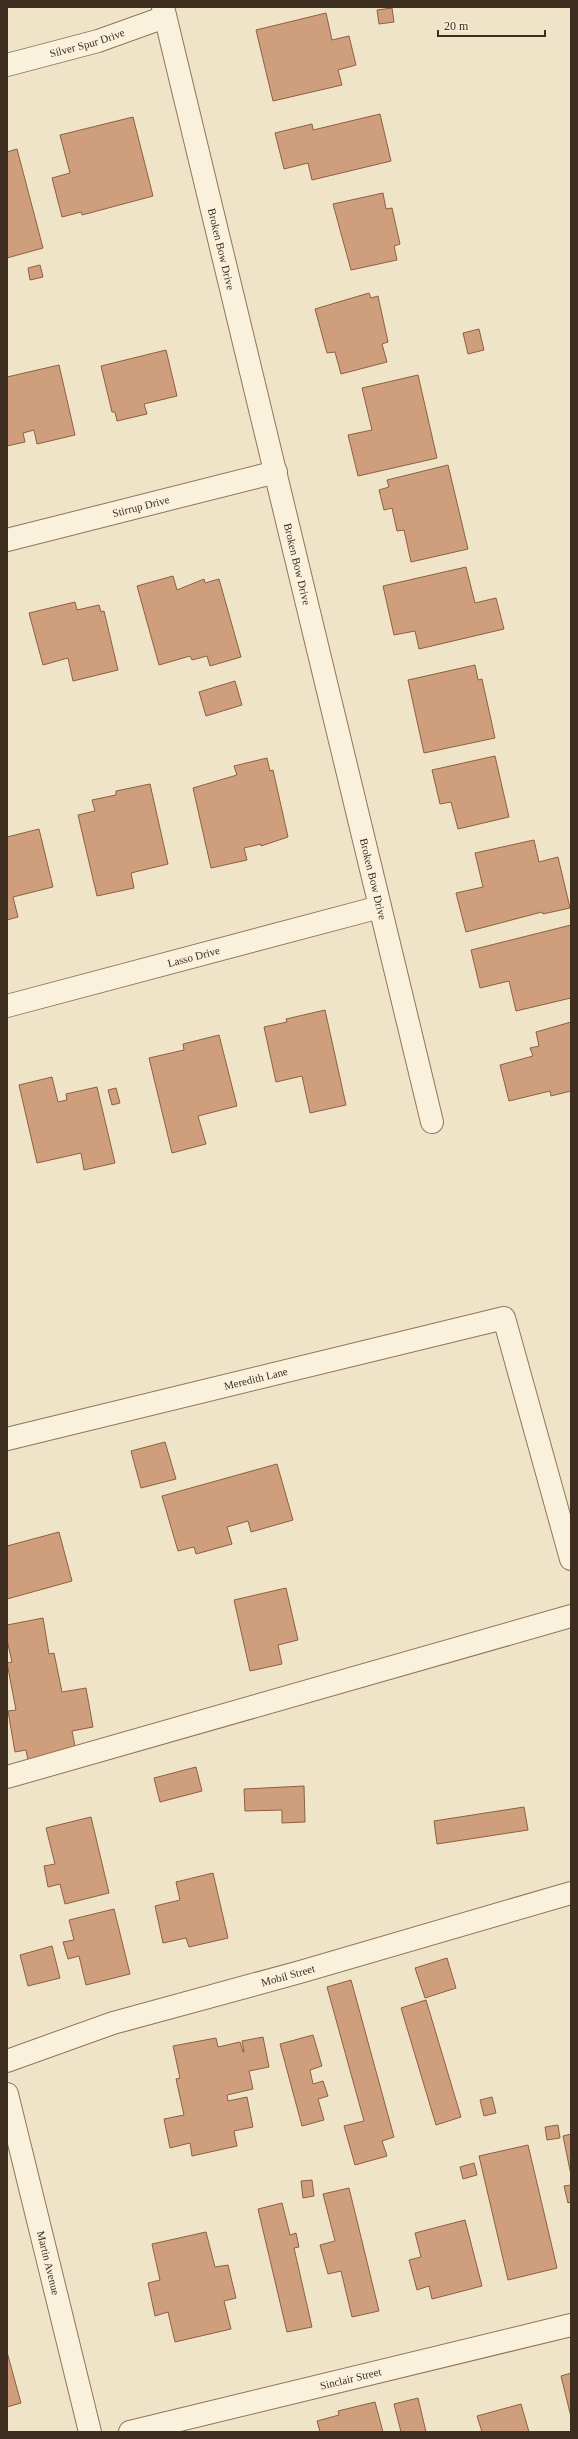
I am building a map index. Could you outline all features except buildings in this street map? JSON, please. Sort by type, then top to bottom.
[{"type":"street","name":"Silver Spur Drive","points":[[7,65],[98,41],[164,12]]},
{"type":"street","name":"Broken Bow Drive","points":[[164,12],[432,1122]]},
{"type":"street","name":"Stirrup Drive","points":[[7,540],[276,472]]},
{"type":"street","name":"Lasso Drive","points":[[7,1006],[380,907]]},
{"type":"street","name":"Meredith Lane","points":[[7,1439],[504,1318],[571,1559]]},
{"type":"street","points":[[7,1777],[571,1616]]},
{"type":"street","name":"Mobil Street","points":[[7,2061],[113,2023],[307,1970],[571,1893]]},
{"type":"street","name":"Martin Avenue","points":[[7,2094],[90,2432]]},
{"type":"street","name":"Sinclair Street","points":[[130,2432],[571,2325]]}]
